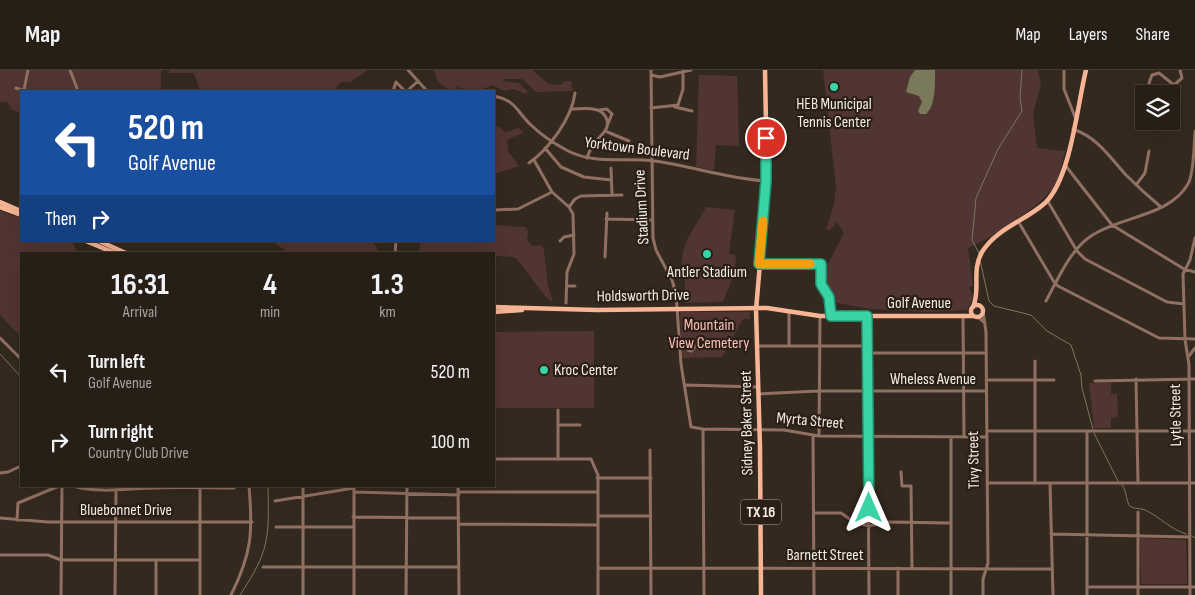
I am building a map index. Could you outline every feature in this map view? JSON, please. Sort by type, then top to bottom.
[{"type":"main road","name":"Sidney Baker Street","points":[[761,595],[760,429],[756,308],[766,181],[765,70]]},
{"type":"main road","points":[[976,295],[972,308],[975,317],[983,312],[976,295],[975,280],[981,254],[994,238],[1047,200],[1058,186],[1065,165],[1086,70]]},
{"type":"main road","points":[[0,202],[20,210]]},
{"type":"main road","points":[[0,207],[20,216]]},
{"type":"main road","points":[[88,242],[112,252]]},
{"type":"main road","points":[[101,242],[124,252]]},
{"type":"main road","points":[[972,308],[980,306]]},
{"type":"main road","name":"Holdsworth Drive","points":[[495,307],[531,309],[756,308]]},
{"type":"main road","name":"Golf Avenue","points":[[756,308],[820,316],[963,315],[975,317]]},
{"type":"main road","name":"Golf Avenue","points":[[963,315],[972,308]]},
{"type":"main road","name":"Holdsworth Drive","points":[[495,312],[531,309]]},
{"type":"street","points":[[16,88],[24,90],[28,70]]},
{"type":"street","points":[[70,70],[78,90]]},
{"type":"street","points":[[408,70],[426,90]]},
{"type":"street","name":"Stadium Drive","points":[[651,70],[653,220],[656,250],[672,280],[677,308],[681,364],[686,385],[691,427]]},
{"type":"street","points":[[650,75],[660,77],[691,70]]},
{"type":"street","points":[[1064,70],[1064,89],[1076,117]]},
{"type":"street","points":[[1150,85],[1153,74],[1162,74],[1174,85],[1182,78],[1180,70]]},
{"type":"street","points":[[674,107],[681,100],[683,71]]},
{"type":"street","points":[[407,90],[418,81]]},
{"type":"street","points":[[393,90],[396,82],[405,90]]},
{"type":"street","points":[[529,163],[551,141],[572,109],[575,93]]},
{"type":"street","name":"Yorktown Boulevard","points":[[495,96],[511,102],[530,125],[551,141],[570,152],[588,158],[612,161],[652,160],[766,181]]},
{"type":"street","points":[[651,108],[674,107],[692,111]]},
{"type":"street","points":[[572,109],[607,109],[612,114],[606,129],[592,144],[588,158]]},
{"type":"street","points":[[599,110],[607,120],[606,129]]},
{"type":"street","points":[[606,129],[629,141]]},
{"type":"street","points":[[1073,129],[1097,141],[1136,185],[1161,207]]},
{"type":"street","points":[[1046,301],[1064,267],[1091,236],[1112,225],[1161,207],[1175,198],[1187,186],[1193,164],[1195,131]]},
{"type":"street","points":[[545,148],[561,167],[584,177],[612,180]]},
{"type":"street","points":[[1136,185],[1145,173],[1149,150]]},
{"type":"street","points":[[534,160],[552,192],[569,207],[573,214],[574,254],[567,272],[566,303]]},
{"type":"street","points":[[1065,165],[1112,225],[1186,269],[1195,272]]},
{"type":"street","points":[[611,168],[612,195]]},
{"type":"street","points":[[495,210],[518,210],[552,192]]},
{"type":"street","points":[[569,207],[575,198],[580,196],[622,195]]},
{"type":"street","points":[[1047,200],[1077,251],[1086,259],[1167,302],[1184,304]]},
{"type":"street","points":[[605,257],[607,213]]},
{"type":"street","points":[[606,219],[653,220]]},
{"type":"street","points":[[1018,221],[1055,284],[1159,338],[1195,340]]},
{"type":"street","points":[[560,241],[564,237],[574,235]]},
{"type":"street","name":"Lytle Street","points":[[1190,595],[1188,356],[1185,339],[1183,274],[1195,238]]},
{"type":"street","points":[[759,264],[821,264],[821,284],[829,297],[831,316]]},
{"type":"street","points":[[567,286],[575,286]]},
{"type":"street","points":[[788,346],[789,312]]},
{"type":"street","name":"Tivy Street","points":[[983,312],[985,323],[987,431],[987,568],[983,579],[983,595]]},
{"type":"street","points":[[963,315],[964,437]]},
{"type":"street","points":[[819,436],[818,346],[820,316]]},
{"type":"street","points":[[867,316],[869,595]]},
{"type":"street","points":[[975,317],[985,323]]},
{"type":"street","points":[[0,338],[20,358]]},
{"type":"street","points":[[688,340],[688,350],[691,351],[700,342]]},
{"type":"street","points":[[757,346],[868,346]]},
{"type":"street","points":[[1188,356],[1195,348]]},
{"type":"street","points":[[868,353],[986,353]]},
{"type":"street","points":[[1034,361],[1034,483]]},
{"type":"street","points":[[1136,379],[1138,483]]},
{"type":"street","points":[[1095,381],[1195,379]]},
{"type":"street","points":[[986,380],[1054,380]]},
{"type":"street","points":[[686,385],[759,386]]},
{"type":"street","name":"Wheless Avenue","points":[[759,394],[818,391],[986,391]]},
{"type":"street","points":[[558,410],[558,459]]},
{"type":"street","points":[[558,425],[580,425]]},
{"type":"street","name":"Myrta Street","points":[[691,427],[703,429],[784,430],[813,436],[987,437]]},
{"type":"street","points":[[703,429],[704,595]]},
{"type":"street","points":[[987,431],[1195,431]]},
{"type":"street","points":[[1086,595],[1087,431]]},
{"type":"street","points":[[813,436],[814,595]]},
{"type":"street","points":[[951,437],[951,595]]},
{"type":"street","points":[[650,450],[651,595]]},
{"type":"street","points":[[495,459],[590,459],[597,478],[598,595]]},
{"type":"street","points":[[0,473],[8,472],[20,466]]},
{"type":"street","points":[[901,472],[902,486],[911,486],[912,568]]},
{"type":"street","points":[[597,478],[651,478]]},
{"type":"street","points":[[987,482],[1195,483]]},
{"type":"street","points":[[1050,483],[1053,595]]},
{"type":"street","points":[[17,521],[18,503],[58,487]]},
{"type":"street","points":[[61,487],[61,595]]},
{"type":"street","points":[[76,487],[90,491],[116,492],[176,487],[234,488]]},
{"type":"street","points":[[231,595],[250,547],[252,522],[249,487]]},
{"type":"street","points":[[303,487],[303,595]]},
{"type":"street","points":[[406,595],[407,487]]},
{"type":"street","points":[[458,487],[459,595]]},
{"type":"street","points":[[200,488],[200,595]]},
{"type":"street","points":[[276,501],[354,489],[406,494],[597,492]]},
{"type":"street","points":[[354,489],[354,595]]},
{"type":"street","points":[[115,595],[116,492]]},
{"type":"street","points":[[814,512],[841,513],[854,522],[869,526],[888,522],[950,523]]},
{"type":"street","points":[[1138,512],[1138,595]]},
{"type":"street","points":[[598,516],[650,516]]},
{"type":"street","points":[[354,517],[459,518]]},
{"type":"street","name":"Bluebonnet Drive","points":[[0,518],[17,521],[62,522],[252,522]]},
{"type":"street","points":[[459,524],[598,525]]},
{"type":"street","points":[[276,527],[353,527]]},
{"type":"street","points":[[1190,532],[1195,532]]},
{"type":"street","points":[[1051,534],[1190,537]]},
{"type":"street","points":[[0,555],[48,555],[61,560],[200,560]]},
{"type":"street","points":[[156,560],[156,595]]},
{"type":"street","points":[[263,567],[459,567]]},
{"type":"street","name":"Barnett Street","points":[[598,568],[1052,569]]},
{"type":"street","points":[[898,568],[898,595]]},
{"type":"street","points":[[1086,587],[1195,587]]},
{"type":"green space","points":[[0,70],[161,70],[161,90],[20,90],[20,114],[11,109],[8,102],[0,102]]},
{"type":"green space","points":[[169,70],[368,70],[350,82],[341,82],[334,90],[200,90],[194,73],[169,73]]},
{"type":"green space","points":[[434,70],[532,70],[549,84],[561,85],[565,81],[571,81],[573,91],[536,92],[522,79],[503,79],[503,81],[519,83],[528,92],[526,94],[514,89],[504,91],[492,85],[475,90],[457,87],[450,90],[438,82]]},
{"type":"green space","points":[[823,70],[1038,70],[1041,85],[1033,113],[1037,148],[1065,151],[1060,170],[1053,188],[1037,204],[1001,230],[968,248],[973,286],[969,287],[973,297],[968,310],[928,312],[871,309],[832,302],[830,292],[823,284],[823,265],[828,264],[844,233],[837,222],[830,230],[826,230],[834,204],[836,187]]},
{"type":"green space","points":[[699,75],[737,76],[739,146],[716,145],[714,170],[696,167]]},
{"type":"green space","points":[[495,126],[506,132],[518,128],[524,132],[507,140],[508,151],[519,166],[495,174]]},
{"type":"green space","name":"Antler Stadium","points":[[706,207],[735,210],[729,253],[736,256],[735,271],[723,302],[685,303],[685,276],[682,276],[682,256],[684,248]]},
{"type":"green space","points":[[0,211],[20,218],[20,242],[72,242],[77,252],[20,252],[20,333],[16,332],[0,315]]},
{"type":"green space","points":[[495,225],[525,227],[528,231],[527,240],[532,246],[541,245],[544,250],[548,286],[553,302],[544,295],[514,257],[495,256],[495,252],[419,252],[420,242],[495,242]]},
{"type":"green space","points":[[372,242],[377,247],[378,252],[287,252],[275,243]]},
{"type":"green space","name":"Mountain View Cemetery","points":[[680,312],[750,312],[750,319],[743,319],[722,357],[682,358]]},
{"type":"green space","name":"Kroc Center","points":[[594,331],[594,408],[495,408],[495,332]]},
{"type":"green space","points":[[1089,383],[1111,383],[1111,394],[1117,394],[1118,417],[1111,418],[1111,428],[1094,428]]},
{"type":"green space","points":[[1140,538],[1186,540],[1187,584],[1141,584]]},
{"type":"shaded area","points":[[915,70],[935,70],[932,105],[926,114],[920,114],[918,111],[922,102],[919,96],[906,92],[910,77]]},
{"type":"waterway","points":[[979,253],[972,240],[976,198],[998,149],[1022,111],[1020,98],[1022,70]]},
{"type":"waterway","points":[[980,260],[989,301],[994,306],[1031,315],[1047,331],[1071,345],[1081,375],[1082,388],[1093,429]]},
{"type":"waterway","points":[[0,354],[20,376]]},
{"type":"waterway","points":[[1094,433],[1118,481]]},
{"type":"waterway","points":[[1122,485],[1130,506],[1145,510],[1186,534]]},
{"type":"waterway","points":[[240,595],[250,580],[266,543],[268,487]]},
{"type":"slow traffic","points":[[763,221],[759,264],[810,264]]},
{"type":"place","name":"HEB Municipal Tennis Center","points":[[834,87]]},
{"type":"place","name":"Antler Stadium","points":[[707,254]]},
{"type":"place","name":"Kroc Center","points":[[544,370]]},
{"type":"route","points":[[766,138],[766,181],[759,264],[821,264],[821,284],[829,297],[831,316],[867,316],[869,508]]}]
